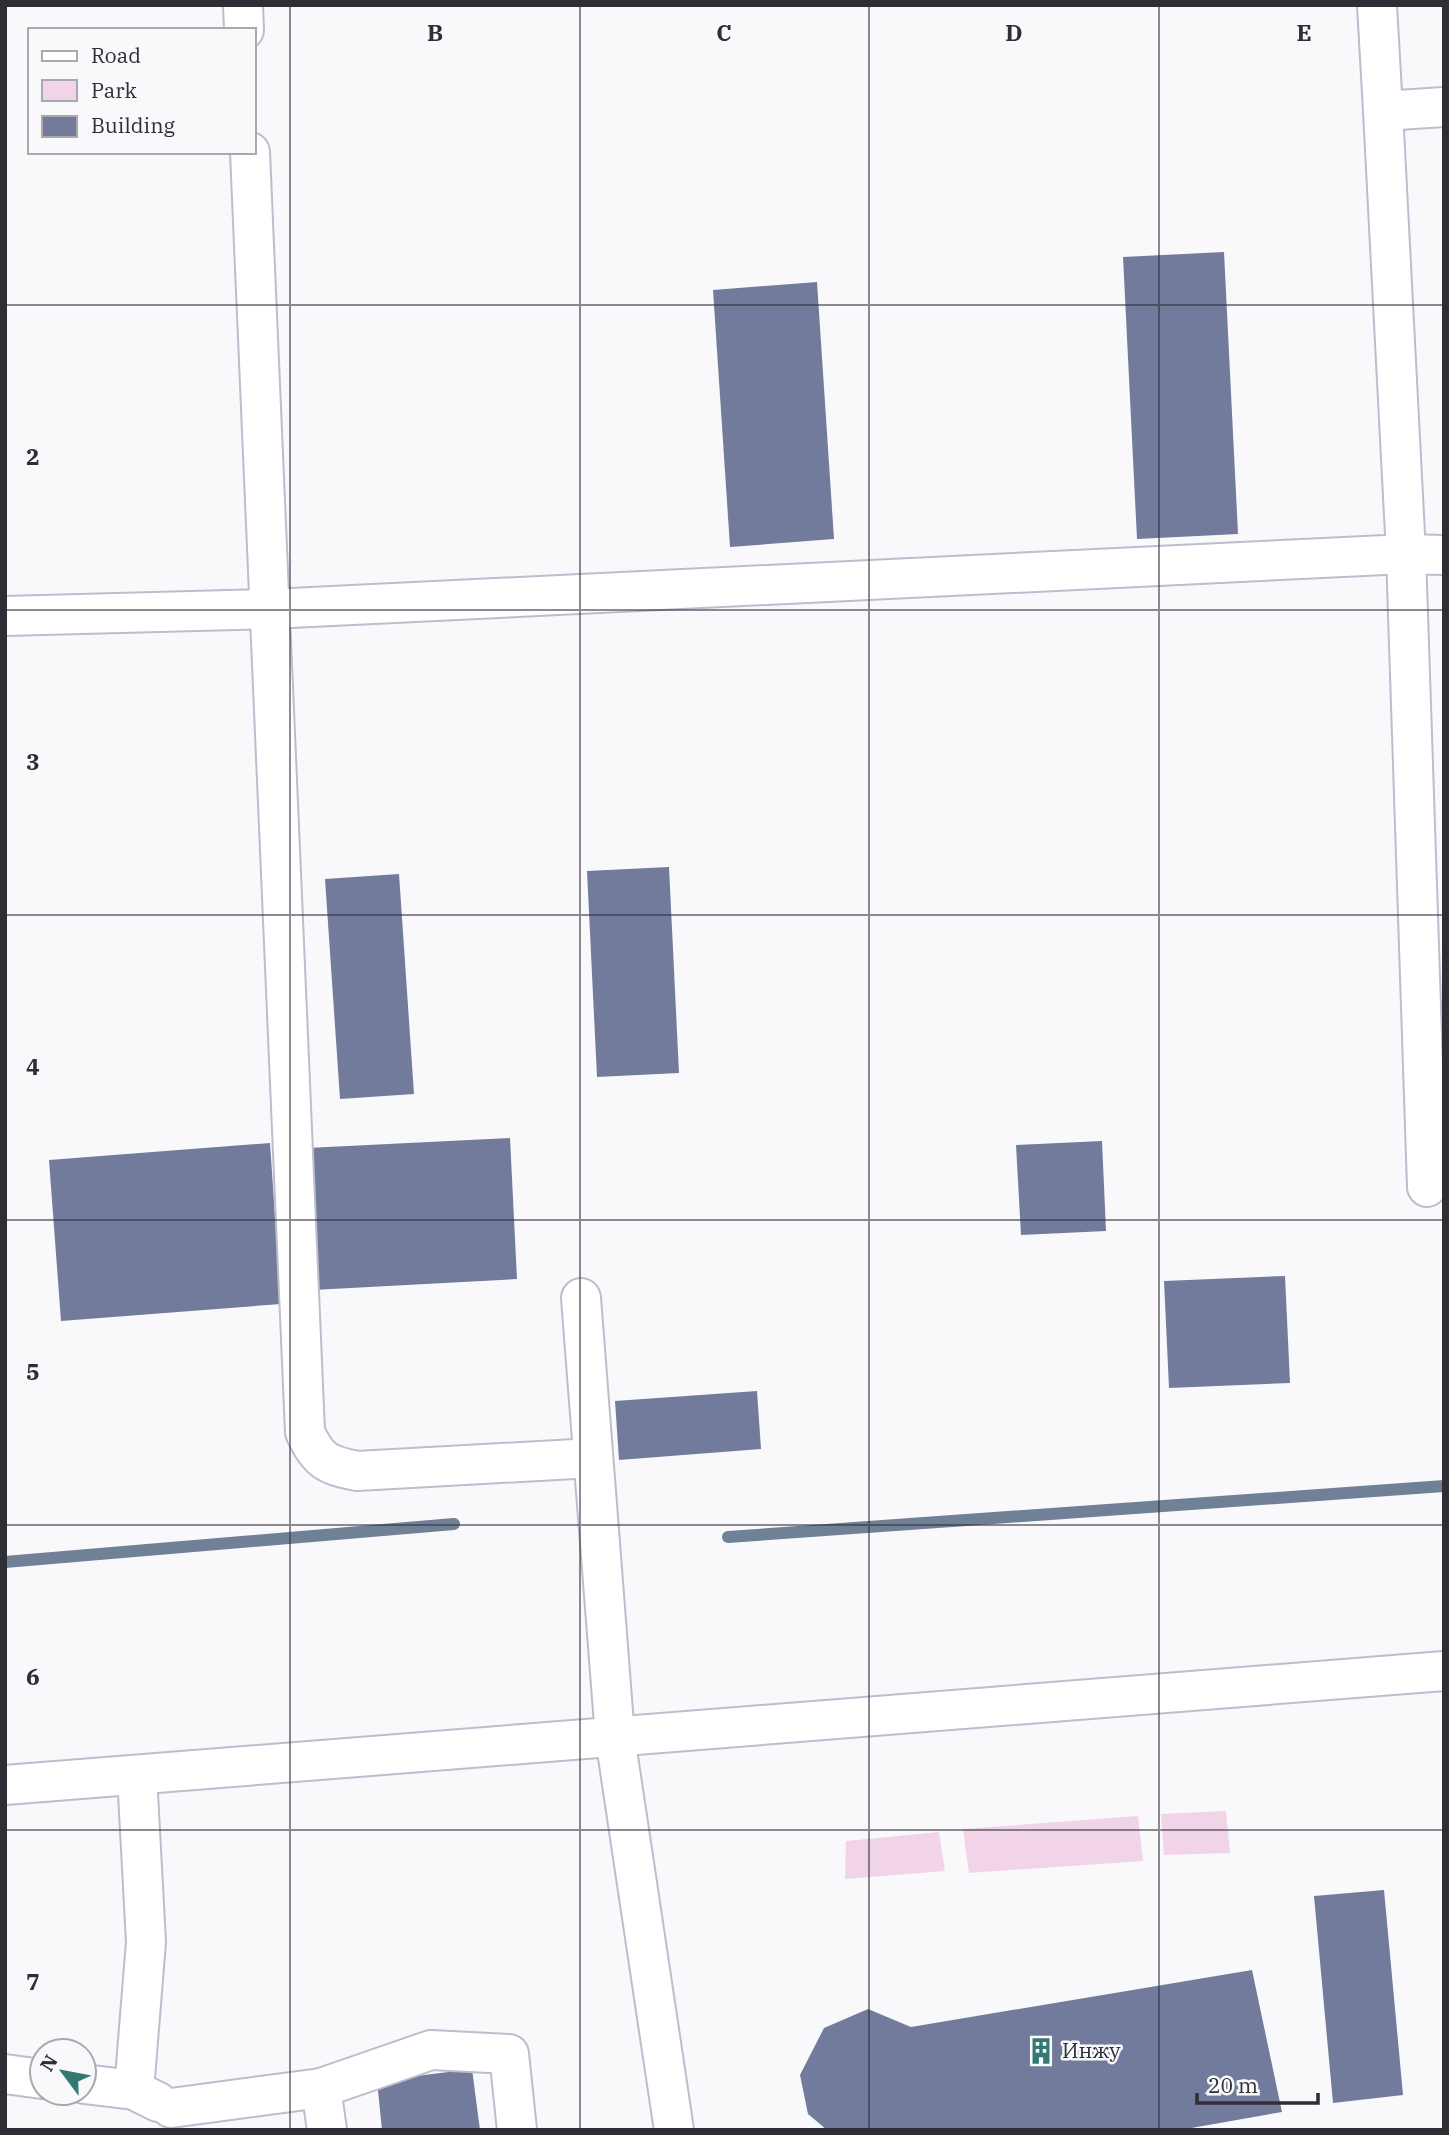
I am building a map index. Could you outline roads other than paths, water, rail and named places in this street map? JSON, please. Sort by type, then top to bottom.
[{"type":"street","points":[[243,5],[244,28]]},
{"type":"street","points":[[1377,5],[1406,554],[1427,1186]]},
{"type":"street","points":[[1383,111],[1444,107]]},
{"type":"street","points":[[250,154],[305,1432],[315,1454],[335,1467],[357,1471],[593,1458]]},
{"type":"street","points":[[5,616],[270,609],[1406,554],[1444,555]]},
{"type":"street","points":[[582,1297],[615,1737],[674,2130]]},
{"type":"street","points":[[5,1785],[1444,1671]]},
{"type":"street","points":[[134,2090],[146,1942],[137,1775]]},
{"type":"street","points":[[98,2086],[134,2090],[168,2119],[321,2088],[431,2050],[509,2054],[517,2130]]},
{"type":"street","points":[[5,2074],[28,2077]]},
{"type":"street","points":[[321,2088],[327,2130]]},
{"type":"waterway","points":[[728,1537],[1444,1486]]},
{"type":"waterway","points":[[5,1562],[454,1524]]},
{"type":"place","name":"Инжу","points":[[1041,2051]]}]
